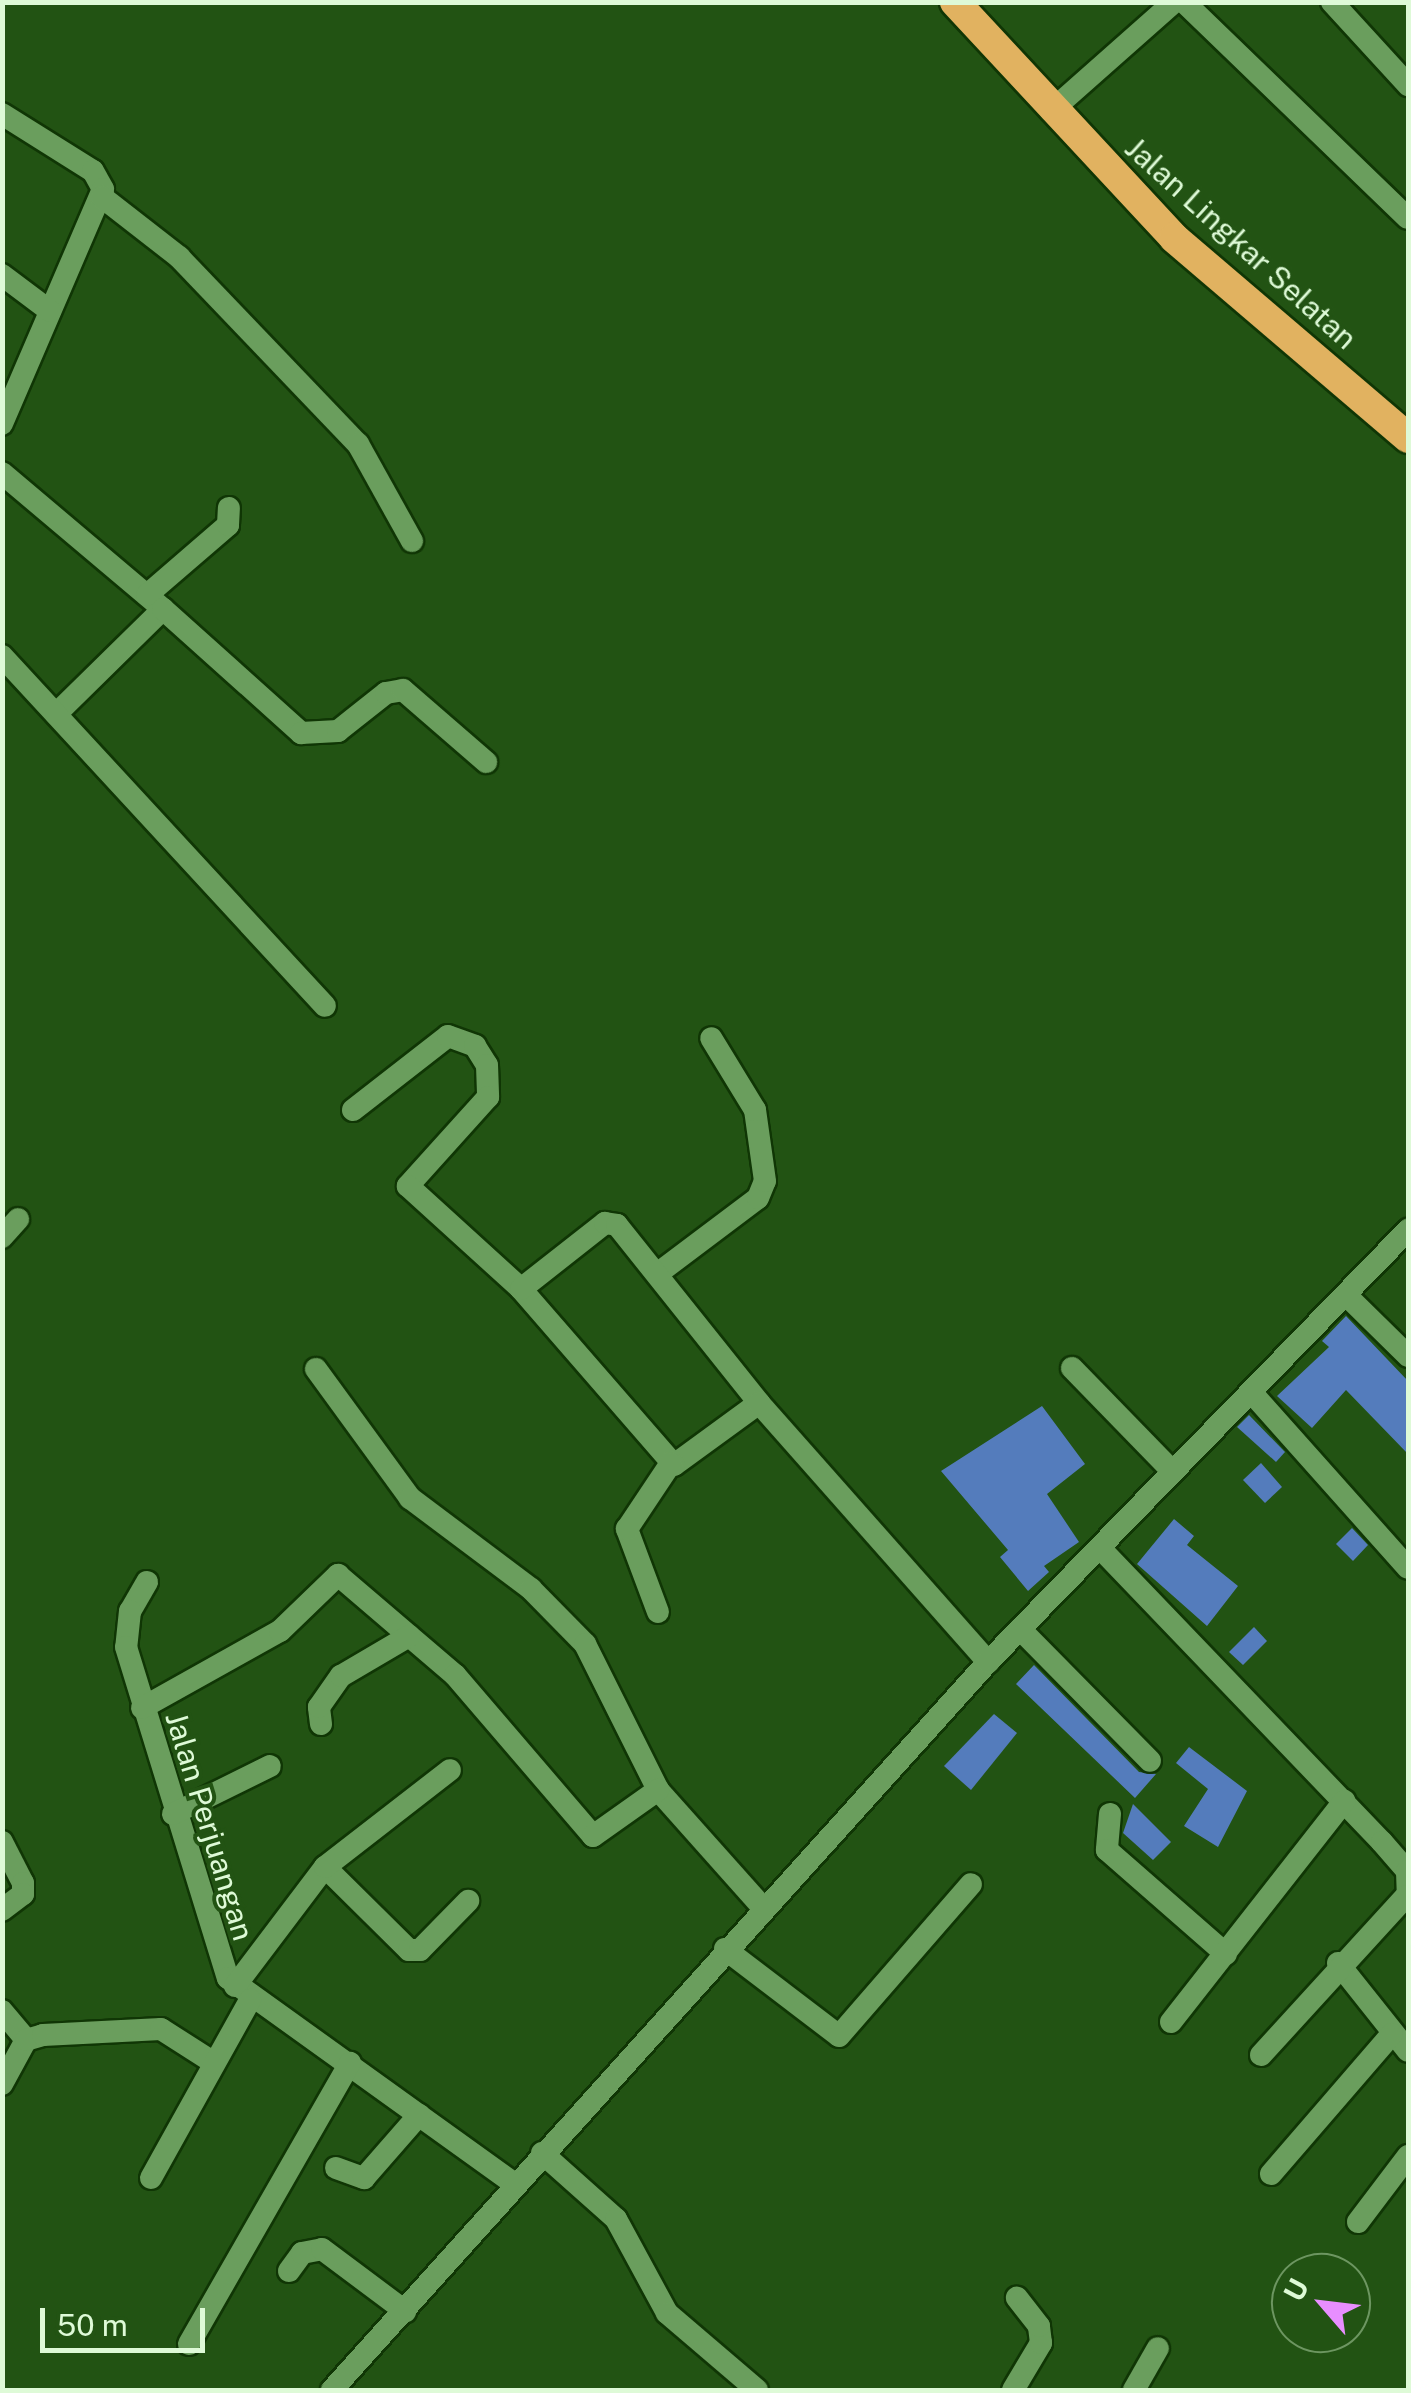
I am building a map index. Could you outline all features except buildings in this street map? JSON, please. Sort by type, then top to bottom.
[{"type":"highway","name":"Jalan Lingkar Selatan","points":[[956,2],[1050,110],[1174,238],[1408,438]]},
{"type":"street","points":[[1050,110],[1174,2]]},
{"type":"street","points":[[1184,2],[1408,218]]},
{"type":"street","points":[[1332,2],[1408,85]]},
{"type":"street","points":[[2,114],[93,171],[102,196],[179,256],[358,444],[412,541]]},
{"type":"street","points":[[2,424],[78,234],[102,196]]},
{"type":"street","points":[[2,274],[50,311]]},
{"type":"street","points":[[2,473],[301,732],[338,730],[386,693],[403,690],[486,762]]},
{"type":"street","points":[[56,714],[228,526],[229,508]]},
{"type":"street","points":[[2,656],[324,1006]]},
{"type":"street","points":[[353,1110],[448,1036],[475,1046],[488,1065],[488,1097],[408,1186],[521,1288],[671,1463],[682,1464],[759,1404]]},
{"type":"street","points":[[657,1274],[758,1198],[766,1181],[756,1110],[711,1038]]},
{"type":"street","points":[[521,1288],[610,1222],[657,1274],[759,1404],[988,1662]]},
{"type":"street","points":[[332,2390],[988,1662],[1408,1230]]},
{"type":"street","points":[[1346,1295],[1408,1356]]},
{"type":"street","points":[[1072,1368],[1172,1471]]},
{"type":"street","points":[[316,1369],[410,1498],[531,1589],[585,1644],[658,1790],[764,1909]]},
{"type":"street","points":[[1252,1392],[1408,1568]]},
{"type":"street","points":[[658,1612],[627,1529],[671,1463]]},
{"type":"street","points":[[1100,1548],[1408,1871],[1407,1897],[1338,1963],[1261,2055]]},
{"type":"street","points":[[142,1708],[280,1631],[338,1575],[454,1675],[594,1836],[658,1790]]},
{"type":"street","name":"Jalan Perjuangan","points":[[146,1582],[124,1632],[142,1708],[222,1968],[242,1993]]},
{"type":"street","points":[[1020,1630],[1150,1761]]},
{"type":"street","points":[[322,1724],[319,1707],[341,1676],[409,1636]]},
{"type":"street","points":[[173,1814],[270,1766]]},
{"type":"street","points":[[151,2178],[242,1993],[325,1867],[450,1770]]},
{"type":"street","points":[[1171,2022],[1344,1801]]},
{"type":"street","points":[[1110,1814],[1107,1850],[1226,1954]]},
{"type":"street","points":[[2,1842],[23,1883],[22,1894],[2,1910]]},
{"type":"street","points":[[325,1867],[409,1950],[420,1950],[468,1901]]},
{"type":"street","points":[[726,1949],[832,2034],[846,2034],[971,1884]]},
{"type":"street","points":[[1271,2174],[1400,2042],[1338,1963]]},
{"type":"street","points":[[242,1993],[350,2063],[515,2184]]},
{"type":"street","points":[[2,2011],[26,2040]]},
{"type":"street","points":[[26,2040],[161,2029],[211,2061]]},
{"type":"street","points":[[2,2084],[26,2040]]},
{"type":"street","points":[[190,2344],[350,2063]]},
{"type":"street","points":[[336,2168],[364,2178],[419,2115]]},
{"type":"street","points":[[542,2153],[616,2220],[667,2312],[734,2382],[757,2390]]},
{"type":"street","points":[[1358,2222],[1408,2156]]},
{"type":"street","points":[[290,2272],[302,2253],[322,2249],[405,2311]]},
{"type":"street","points":[[1013,2390],[1041,2343],[1039,2326],[1018,2298]]},
{"type":"street","points":[[1134,2390],[1158,2348]]}]
